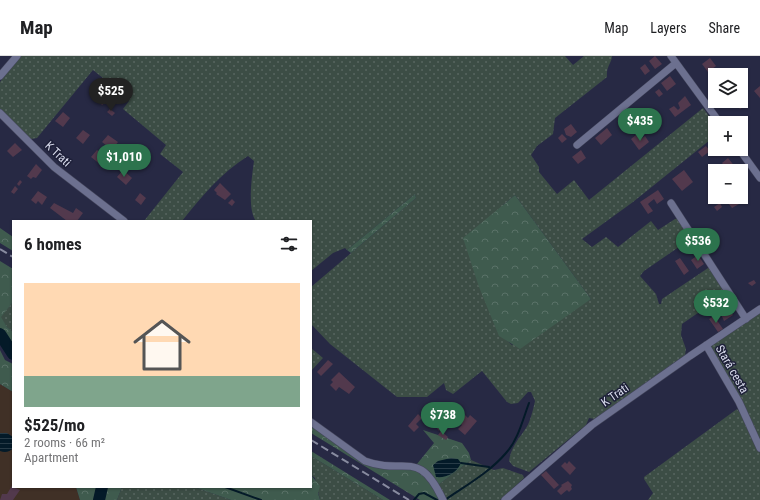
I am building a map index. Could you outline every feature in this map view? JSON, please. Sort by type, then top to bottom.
[{"type":"street","points":[[0,76],[17,56]]},
{"type":"street","points":[[670,56],[715,116]]},
{"type":"street","points":[[577,145],[676,63]]},
{"type":"street","name":"K Trati","points":[[0,113],[54,167],[123,220]]},
{"type":"street","points":[[744,156],[760,178]]},
{"type":"street","points":[[671,203],[746,319]]},
{"type":"street","name":"K Trati","points":[[505,500],[592,425],[760,309]]},
{"type":"street","name":"Stará cesta","points":[[706,346],[739,402],[760,448]]},
{"type":"street","points":[[312,423],[365,461],[373,464],[409,465],[418,468],[430,476],[443,500]]},
{"type":"shaded area","points":[[0,384],[12,391],[12,488],[76,488],[80,500],[0,500]]},
{"type":"green space","points":[[20,56],[565,56],[573,65],[584,56],[612,56],[607,70],[607,77],[555,118],[553,134],[537,146],[531,155],[539,167],[539,172],[557,194],[574,180],[589,200],[703,108],[709,116],[708,142],[633,202],[582,239],[592,247],[606,237],[618,247],[651,221],[658,230],[675,219],[680,218],[692,238],[644,271],[640,276],[656,294],[659,304],[661,304],[662,299],[711,266],[728,292],[682,324],[681,335],[686,349],[685,355],[595,419],[589,418],[586,425],[529,472],[513,466],[509,461],[513,448],[528,425],[531,417],[535,401],[531,392],[528,392],[518,403],[511,404],[507,402],[482,371],[453,394],[446,390],[444,383],[427,397],[397,397],[330,344],[312,325],[312,286],[416,198],[415,194],[347,250],[345,248],[333,253],[312,270],[312,220],[255,220],[253,216],[251,183],[254,161],[248,156],[221,177],[183,220],[145,220],[183,172],[160,154],[166,145],[123,109],[129,101],[125,96],[93,70],[37,138],[31,139],[0,109],[0,82]],"holes":[[[515,195],[591,299],[512,345],[503,337],[503,205]]]},
{"type":"green space","points":[[415,194],[416,198],[351,253],[347,250]]},
{"type":"green space","points":[[515,195],[591,299],[520,349],[499,336],[479,287],[463,238]]},
{"type":"green space","points":[[0,228],[12,236],[12,250],[0,243]]},
{"type":"green space","points":[[0,261],[12,268],[12,303],[1,317],[7,327],[12,331],[12,349],[0,329]]},
{"type":"green space","points":[[12,303],[12,331],[7,327],[0,317]]},
{"type":"green space","points":[[759,314],[760,442],[710,347],[711,344]]},
{"type":"green space","points":[[312,349],[323,358],[312,370]]},
{"type":"green space","points":[[0,350],[5,360],[12,364],[12,391],[0,384]]},
{"type":"green space","points":[[737,409],[741,414],[760,453],[760,500],[648,500],[653,493],[644,477]]},
{"type":"green space","points":[[312,426],[362,461],[410,468],[427,476],[441,500],[420,500],[312,434]]},
{"type":"green space","points":[[423,430],[462,443],[469,453],[471,460],[438,485],[430,472],[417,464],[434,443]]},
{"type":"green space","points":[[312,452],[390,500],[383,500],[312,457]]},
{"type":"green space","points":[[312,457],[383,500],[320,500],[315,478],[312,476]]},
{"type":"green space","points":[[471,460],[494,470],[503,468],[523,475],[524,478],[500,500],[447,500],[438,485]]},
{"type":"green space","points":[[312,476],[320,486],[318,493],[320,500],[231,500],[197,488],[312,488]]},
{"type":"green space","points":[[76,488],[122,488],[117,500],[80,500]]},
{"type":"green space","points":[[122,488],[197,488],[231,500],[117,500]]},
{"type":"water","points":[[0,433],[7,433],[12,436],[12,449],[6,452],[0,451]]},
{"type":"water","points":[[451,458],[458,459],[461,463],[459,467],[454,473],[443,477],[436,477],[433,465],[438,461]]},
{"type":"building","points":[[655,56],[662,64],[655,69],[649,61]]},
{"type":"building","points":[[710,58],[716,66],[713,68],[708,68],[708,72],[702,64]]},
{"type":"building","points":[[645,64],[650,71],[645,75],[640,68]]},
{"type":"building","points":[[670,76],[676,84],[667,91],[661,83]]},
{"type":"building","points":[[760,86],[760,98],[754,91]]},
{"type":"building","points":[[659,89],[663,94],[659,97],[655,92]]},
{"type":"building","points":[[105,90],[117,101],[111,108],[105,103],[102,105],[97,99]]},
{"type":"building","points":[[685,96],[691,105],[675,117],[669,109],[674,106],[678,110],[680,108],[678,103]]},
{"type":"building","points":[[110,109],[115,113],[112,116],[107,112]]},
{"type":"building","points":[[63,112],[70,118],[63,127],[55,121]]},
{"type":"building","points":[[629,118],[634,125],[625,132],[619,125]]},
{"type":"building","points":[[571,124],[577,132],[571,137],[566,135],[564,129]]},
{"type":"building","points":[[607,128],[612,135],[601,145],[595,138]]},
{"type":"building","points":[[83,130],[90,135],[83,144],[76,138]]},
{"type":"building","points":[[562,134],[567,139],[562,143],[558,138]]},
{"type":"building","points":[[108,135],[118,142],[112,150],[102,142]]},
{"type":"building","points":[[636,135],[640,140],[645,136],[649,142],[639,150],[631,139]]},
{"type":"building","points":[[15,143],[22,150],[13,157],[7,151]]},
{"type":"building","points":[[706,146],[708,148],[708,152],[702,157],[698,152]]},
{"type":"building","points":[[97,150],[107,158],[101,165],[91,157]]},
{"type":"building","points":[[581,150],[586,158],[578,164],[572,157]]},
{"type":"building","points":[[134,154],[143,162],[137,170],[127,162]]},
{"type":"building","points":[[728,158],[733,164],[723,164],[722,163]]},
{"type":"building","points":[[36,164],[42,170],[36,178],[33,177],[31,179],[27,176]]},
{"type":"building","points":[[123,170],[132,178],[126,185],[117,177]]},
{"type":"building","points":[[684,170],[693,182],[682,191],[672,179]]},
{"type":"building","points":[[20,180],[22,182],[19,186],[17,184]]},
{"type":"building","points":[[220,183],[231,194],[225,200],[216,194],[217,193],[214,190]]},
{"type":"building","points":[[15,186],[18,189],[14,194],[11,192]]},
{"type":"building","points":[[658,190],[664,199],[657,204],[654,199],[648,204],[653,211],[648,214],[640,202]]},
{"type":"building","points":[[38,191],[47,197],[42,205],[38,201],[36,204],[31,200]]},
{"type":"building","points":[[140,193],[146,198],[141,205],[135,200]]},
{"type":"building","points":[[232,199],[235,202],[232,206],[228,203]]},
{"type":"building","points":[[54,203],[73,213],[76,208],[83,213],[78,220],[66,220],[50,208]]},
{"type":"building","points":[[720,204],[722,207],[717,211],[714,207]]},
{"type":"building","points":[[729,204],[739,204],[732,208]]},
{"type":"building","points":[[698,255],[704,264],[697,269],[691,260]]},
{"type":"building","points":[[680,258],[689,271],[684,275],[675,261]]},
{"type":"building","points":[[754,280],[756,283],[752,286],[748,283]]},
{"type":"building","points":[[727,307],[733,315],[724,321],[720,312]]},
{"type":"building","points":[[714,316],[723,329],[718,332],[709,319]]},
{"type":"building","points":[[328,360],[333,364],[321,376],[317,372]]},
{"type":"building","points":[[339,372],[355,387],[349,394],[339,387],[336,391],[330,385],[333,382],[331,380]]},
{"type":"building","points":[[418,414],[422,418],[416,424],[419,427],[414,432],[408,426]]},
{"type":"building","points":[[447,414],[451,418],[439,431],[435,426]]},
{"type":"building","points":[[465,415],[468,418],[470,415],[477,421],[465,435],[458,429],[462,425],[459,422]]},
{"type":"building","points":[[441,431],[448,437],[446,440],[438,435]]},
{"type":"building","points":[[569,461],[576,468],[570,475],[561,466],[565,462],[567,464]]},
{"type":"building","points":[[546,471],[559,485],[554,489],[541,475]]},
{"type":"building","points":[[568,481],[572,485],[572,489],[569,492],[567,490],[561,495],[557,491],[562,486],[561,485]]},
{"type":"building","points":[[12,486],[12,488],[20,490],[13,500],[0,500],[2,494],[7,494]]},
{"type":"waterway","points":[[0,334],[12,352]]},
{"type":"waterway","points":[[445,500],[485,473],[500,460],[514,442],[529,403]]},
{"type":"waterway","points":[[461,463],[489,467]]},
{"type":"waterway","points":[[99,500],[102,488]]},
{"type":"waterway","points":[[228,488],[261,500]]},
{"type":"waterway","points":[[414,500],[419,494],[424,493],[437,500]]},
{"type":"railway","points":[[0,249],[12,256]]},
{"type":"railway","points":[[312,441],[409,500]]}]
